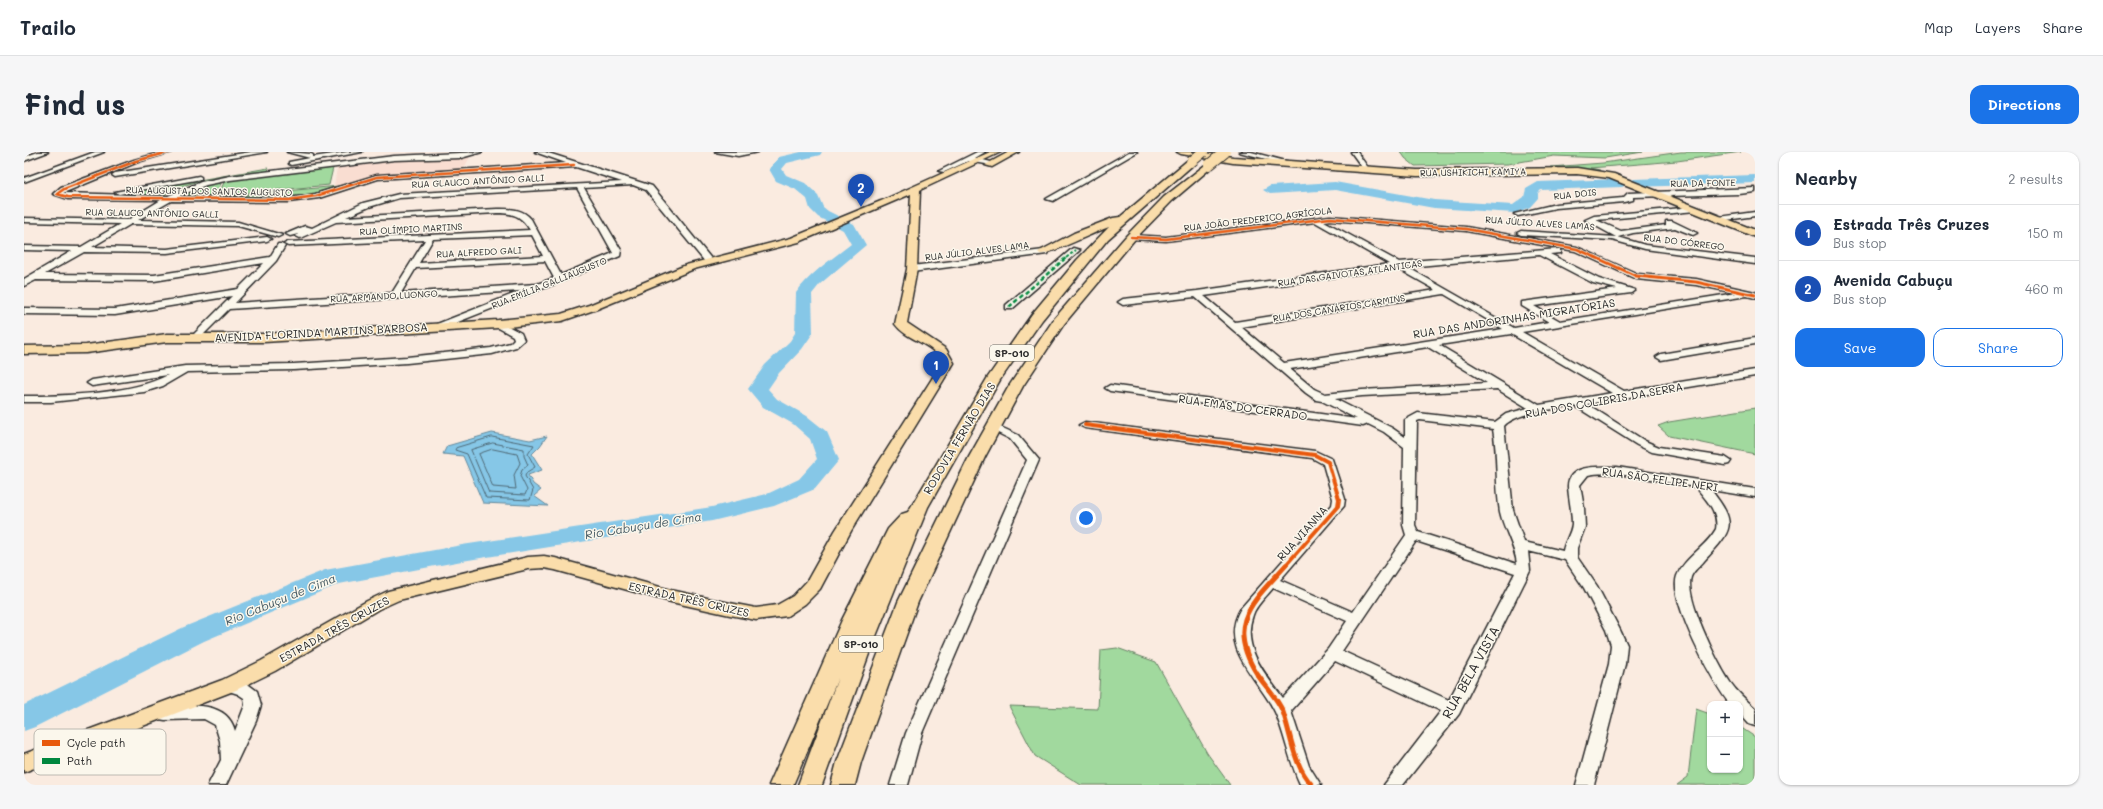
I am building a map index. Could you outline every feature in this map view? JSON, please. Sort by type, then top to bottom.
[{"type":"highway","name":"RODOVIA FERNÃO DIAS","points":[[810,785],[859,651],[919,506],[931,482],[993,380],[1078,256],[1104,237],[1203,152]]},
{"type":"highway","name":"RODOVIA FERNÃO DIAS","points":[[842,785],[908,602],[974,464],[1016,386],[1059,322],[1131,237],[1168,199],[1225,152]]},
{"type":"highway","points":[[1044,252],[1078,235],[1128,216]]},
{"type":"highway","points":[[1044,252],[1063,248],[1078,256]]},
{"type":"highway","points":[[781,785],[852,620],[878,566],[898,529],[919,506]]},
{"type":"highway","points":[[847,785],[854,750]]},
{"type":"main road","points":[[920,192],[980,156],[997,152]]},
{"type":"main road","points":[[920,192],[939,188],[1015,152]]},
{"type":"main road","name":"RUA USHIKICHI KAMIYA","points":[[1182,152],[1225,160],[1366,170],[1436,173],[1588,172],[1611,176],[1755,234]]},
{"type":"main road","name":"AVENIDA FLORINDA MARTINS BARBOSA","points":[[24,350],[86,349],[167,338],[264,338],[448,324],[498,324],[542,320],[577,313],[709,261],[784,244],[884,203],[920,192]]},
{"type":"main road","name":"ESTRADA TRÊS CRUZES","points":[[117,729],[229,685],[268,666],[373,605],[394,595],[528,563],[544,562],[555,564],[671,596],[756,614],[781,611],[799,600],[814,584],[843,531],[948,363],[947,356],[941,350],[905,330],[900,324],[912,269],[920,192]]},
{"type":"main road","points":[[167,338],[206,327]]},
{"type":"main road","name":"ESTRADA TRÊS CRUZES","points":[[24,763],[34,759]]},
{"type":"street","points":[[24,159],[45,152]]},
{"type":"street","points":[[24,180],[101,152]]},
{"type":"street","points":[[93,178],[136,161],[168,152]]},
{"type":"street","points":[[93,178],[264,152]]},
{"type":"street","points":[[290,152],[324,158]]},
{"type":"street","points":[[24,283],[187,189],[208,182],[359,152]]},
{"type":"street","points":[[98,197],[272,170],[404,158],[453,158],[479,152]]},
{"type":"street","points":[[538,152],[574,165],[636,183],[652,192],[709,261]]},
{"type":"street","points":[[718,152],[738,154],[755,152]]},
{"type":"street","points":[[1050,199],[1134,152]]},
{"type":"street","points":[[1242,152],[1299,165]]},
{"type":"street","points":[[1251,154],[1263,152]]},
{"type":"street","points":[[1354,152],[1366,170]]},
{"type":"street","points":[[951,173],[942,170],[967,159],[980,156],[992,163]]},
{"type":"street","name":"RUA AUGUSTA DOS SANTOS AUGUSTO","points":[[93,178],[64,189],[57,194],[98,197],[299,200],[377,177],[574,165]]},
{"type":"street","name":"RUA GLAUCO ANTÔNIO GALLI","points":[[284,245],[297,240],[300,236],[366,205],[399,196],[636,183]]},
{"type":"street","name":"RUA EMÍLIA GALLIAUGUSTO","points":[[448,324],[606,260],[617,254],[617,250],[579,186]]},
{"type":"street","name":"RUA DA FONTE","points":[[1628,195],[1651,192],[1710,193],[1755,190]]},
{"type":"street","name":"RUA DOIS","points":[[1518,214],[1556,206],[1624,200],[1630,198],[1628,195]]},
{"type":"street","points":[[1620,234],[1589,220],[1594,218],[1694,209]]},
{"type":"street","points":[[330,222],[509,211],[525,216],[529,219],[546,258],[559,279]]},
{"type":"street","points":[[1646,214],[1693,233]]},
{"type":"street","points":[[1719,219],[1755,214]]},
{"type":"street","points":[[1743,216],[1755,220]]},
{"type":"street","name":"RUA JOÃO FREDERICO AGRÍCOLA","points":[[1131,237],[1152,240],[1166,239],[1315,219],[1351,218],[1466,229],[1577,249]]},
{"type":"street","points":[[1315,219],[1445,291],[1622,395]]},
{"type":"street","name":"RUA GLAUCO ANTÔNIO GALLI","points":[[24,220],[238,224],[278,235]]},
{"type":"street","name":"RUA GLAUCO ANTÔNIO GALLI","points":[[290,234],[330,222]]},
{"type":"street","points":[[1612,238],[1620,234],[1633,231],[1676,226]]},
{"type":"street","name":"RUA JÚLIO ALVES LAMAS","points":[[1466,229],[1612,238]]},
{"type":"street","name":"RUA OLÍMPIO MARTINS","points":[[267,239],[264,243],[266,245],[284,245],[535,232]]},
{"type":"street","points":[[24,248],[167,250],[267,239],[278,235],[290,234],[300,236]]},
{"type":"street","points":[[395,296],[430,238]]},
{"type":"street","name":"RUA DO CÓRREGO","points":[[1612,238],[1645,247],[1755,261]]},
{"type":"street","points":[[195,338],[243,291],[284,245]]},
{"type":"street","points":[[1577,249],[1636,276],[1690,282],[1753,294]]},
{"type":"street","name":"RUA DAS GAIVOTAS ATLANTICAS","points":[[1123,302],[1197,294],[1398,265],[1577,249]]},
{"type":"street","name":"RUA JÚLIO ALVES LAMA","points":[[912,269],[1044,252]]},
{"type":"street","points":[[1539,252],[1596,281],[1631,290],[1525,304],[1559,324]]},
{"type":"street","points":[[1009,307],[1078,256]]},
{"type":"street","name":"RUA ALFREDO GALI","points":[[413,266],[546,258]]},
{"type":"street","points":[[24,277],[154,278],[273,259]]},
{"type":"street","name":"RUA ARMANDO LUONGO","points":[[228,306],[539,287]]},
{"type":"street","points":[[24,311],[115,312],[243,291]]},
{"type":"street","name":"RUA DOS CANÁRIOS CARMINS","points":[[1233,324],[1445,291]]},
{"type":"street","points":[[1197,294],[1233,324],[1280,367],[1320,398],[1397,435],[1410,446]]},
{"type":"street","name":"RUA DAS ANDORINHAS MIGRATÓRIAS","points":[[1280,367],[1753,294]]},
{"type":"street","points":[[92,383],[185,369],[294,368],[407,360],[492,351],[513,345],[519,340],[518,335],[498,324]]},
{"type":"street","points":[[1661,357],[1755,341]]},
{"type":"street","points":[[1428,343],[1537,410]]},
{"type":"street","points":[[24,399],[51,399],[87,396],[144,389],[159,384],[185,369]]},
{"type":"street","name":"RUA DOS COLIBRIS DA SERRA","points":[[1498,426],[1502,420],[1537,410],[1755,373]]},
{"type":"street","points":[[1320,398],[1362,392],[1499,386]]},
{"type":"street","name":"RUA EMAS DO CERRADO","points":[[1110,388],[1376,425]]},
{"type":"street","points":[[1578,403],[1641,443],[1656,450],[1725,461]]},
{"type":"street","points":[[1425,417],[1498,426],[1507,514],[1513,532],[1520,545],[1525,562],[1523,571],[1413,535],[1409,526],[1410,446],[1409,425],[1414,418],[1425,417]]},
{"type":"street","name":"RUA VIANNA","points":[[1085,425],[1315,455],[1328,462],[1339,499],[1338,506],[1271,581],[1246,612],[1242,629],[1246,653],[1257,674],[1282,710],[1300,766],[1306,779],[1312,785]]},
{"type":"street","points":[[899,785],[914,733],[1033,460],[1014,438],[994,427]]},
{"type":"street","name":"RUA SÃO FELIPE NERI","points":[[1570,557],[1570,548],[1578,527],[1578,508],[1574,485],[1578,477],[1584,472],[1594,470],[1617,471],[1755,493]]},
{"type":"street","points":[[1699,483],[1719,510],[1724,524],[1722,532],[1716,540],[1687,570],[1683,578],[1682,589],[1698,632],[1724,686],[1755,719]]},
{"type":"street","points":[[1282,710],[1333,653],[1413,535]]},
{"type":"street","points":[[1520,545],[1570,557],[1590,586],[1619,645],[1617,664],[1586,785]]},
{"type":"street","name":"RUA BELA VISTA","points":[[1393,785],[1452,709],[1523,571]]},
{"type":"street","points":[[1271,581],[1356,619]]},
{"type":"street","points":[[1333,653],[1452,709]]},
{"type":"street","name":"ESTRADA TRÊS CRUZES","points":[[217,785],[248,721],[254,705],[250,695],[243,689],[229,685]]},
{"type":"street","name":"ESTRADA TRÊS CRUZES","points":[[155,715],[190,710],[206,712],[217,717],[227,727],[229,741],[227,764]]},
{"type":"shaded area","points":[[470,157],[463,170],[377,175],[334,186],[337,168],[426,158],[448,159]]},
{"type":"green space","points":[[1401,152],[1643,152],[1605,158],[1554,156],[1508,164],[1415,166],[1405,158]]},
{"type":"green space","points":[[1681,152],[1741,152],[1677,161],[1590,168],[1600,170],[1598,172],[1555,171],[1550,167],[1603,163]]},
{"type":"green space","points":[[268,168],[269,171],[195,182],[171,190],[163,196],[119,194]]},
{"type":"green space","points":[[333,168],[329,185],[218,196],[225,180]]},
{"type":"green space","points":[[222,181],[215,197],[184,195],[185,192],[197,187]]},
{"type":"green space","points":[[339,186],[301,198],[231,196]]},
{"type":"green space","points":[[1755,408],[1755,454],[1669,436],[1658,426],[1669,422]]},
{"type":"green space","points":[[1117,648],[1156,662],[1207,753],[1230,785],[1081,785],[1035,756],[1009,706],[1098,709],[1101,650]]},
{"type":"green space","points":[[1696,709],[1707,713],[1707,773],[1743,773],[1743,729],[1755,737],[1755,785],[1677,785],[1688,777]]},
{"type":"water","points":[[492,433],[530,440],[547,436],[532,454],[542,470],[528,475],[533,484],[541,490],[534,496],[548,506],[483,503],[463,456],[443,454],[447,446]]},
{"type":"waterway","name":"Rio Cabuçu de Cima","points":[[24,719],[194,634],[334,576],[462,553],[712,514],[774,499],[807,484],[828,460],[820,436],[800,420],[770,403],[758,389],[772,369],[796,345],[804,333],[804,293],[814,281],[859,245],[849,227],[823,214],[817,209],[813,198],[800,186],[781,178],[775,169],[783,160],[816,152]]},
{"type":"waterway","points":[[1634,183],[1706,182],[1755,179]]},
{"type":"waterway","points":[[1270,190],[1335,186],[1434,204],[1515,209],[1525,204],[1531,198],[1531,192],[1538,186],[1622,183]]},
{"type":"marked path","points":[[1009,307],[1076,250]]},
{"type":"cycle path","points":[[169,152],[136,161],[64,189],[57,194],[68,197],[289,200],[316,196],[377,177],[574,165]]},
{"type":"cycle path","points":[[1131,237],[1166,239],[1330,218],[1372,220],[1466,229],[1577,249],[1636,276],[1696,282],[1755,295]]},
{"type":"cycle path","points":[[1085,425],[1315,455],[1328,462],[1339,499],[1338,506],[1271,581],[1246,612],[1242,629],[1245,653],[1257,674],[1282,710],[1300,766],[1306,779],[1312,785]]},
{"type":"place","name":"Avenida Cabuçu","points":[[861,207]]},
{"type":"place","name":"Estrada Três Cruzes","points":[[936,384]]}]
